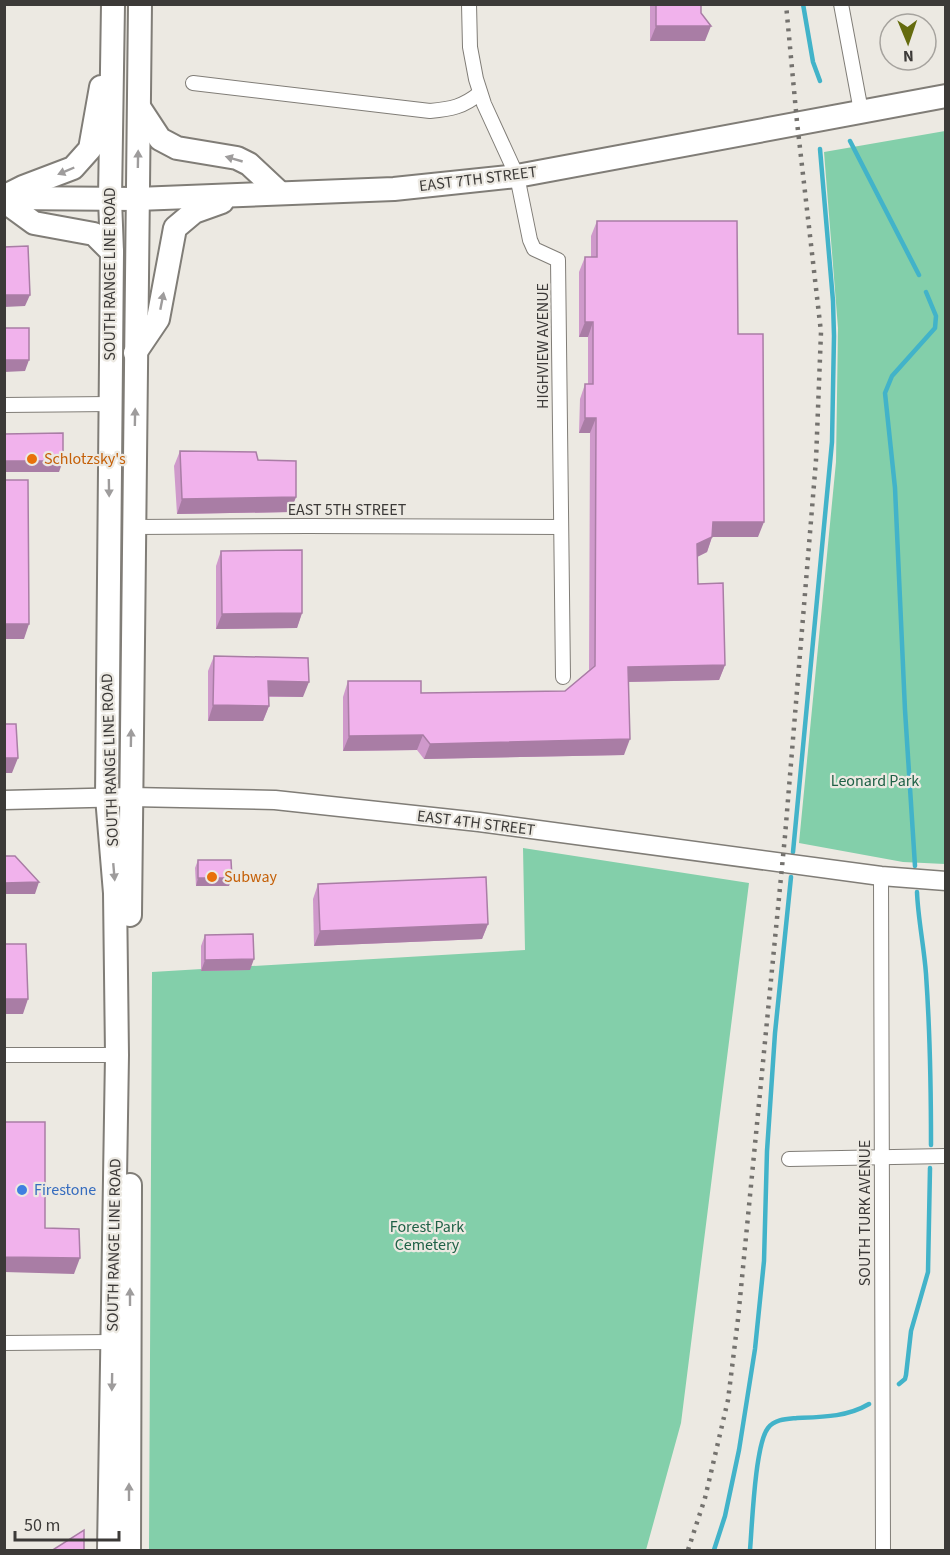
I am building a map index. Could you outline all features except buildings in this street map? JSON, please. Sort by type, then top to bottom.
[{"type":"main road","name":"SOUTH RANGE LINE ROAD","points":[[109,1551],[117,1055],[115,893],[107,797],[113,4]]},
{"type":"main road","name":"SOUTH RANGE LINE ROAD","points":[[129,1551],[131,797],[140,4]]},
{"type":"main road","points":[[112,65],[102,80],[90,149],[74,168],[23,187],[4,199],[34,223],[94,234],[112,252]]},
{"type":"main road","name":"EAST 7TH STREET","points":[[4,199],[241,196],[394,189],[518,176],[945,96]]},
{"type":"main road","points":[[139,107],[160,139],[177,148],[237,158],[249,164],[280,193]]},
{"type":"main road","points":[[135,352],[158,319],[176,228],[194,212],[241,196]]},
{"type":"street","name":"HIGHVIEW AVENUE","points":[[469,4],[472,56],[480,93],[518,176],[530,240],[534,249],[558,260],[563,677]]},
{"type":"street","points":[[841,4],[861,111]]},
{"type":"street","points":[[193,83],[430,111],[460,106],[480,93]]},
{"type":"street","points":[[4,405],[111,404]]},
{"type":"street","name":"EAST 5TH STREET","points":[[134,527],[561,527]]},
{"type":"street","name":"EAST 4TH STREET","points":[[4,800],[131,797],[294,802],[475,822],[880,876],[945,881]]},
{"type":"street","name":"SOUTH TURK AVENUE","points":[[880,876],[883,1551]]},
{"type":"street","points":[[4,1055],[117,1055]]},
{"type":"street","points":[[789,1159],[945,1156]]},
{"type":"street","points":[[4,1343],[112,1342]]},
{"type":"green space","name":"Leonard Park","points":[[946,131],[945,864],[903,862],[799,843],[836,462],[838,328],[824,152]]},
{"type":"green space","name":"Forest Park Cemetery","points":[[523,848],[749,883],[681,1423],[646,1550],[149,1550],[152,972],[525,950]]},
{"type":"waterway","points":[[803,4],[813,62],[820,81]]},
{"type":"waterway","points":[[850,141],[919,275]]},
{"type":"waterway","points":[[793,852],[832,442],[833,301],[820,149]]},
{"type":"waterway","points":[[915,866],[895,488],[885,393],[892,376],[935,328],[936,316],[926,292]]},
{"type":"waterway","points":[[714,1550],[725,1516],[739,1450],[755,1349],[764,1261],[767,1151],[775,1033],[791,877]]},
{"type":"waterway","points":[[917,892],[927,995],[931,1145]]},
{"type":"waterway","points":[[899,1384],[905,1379],[911,1331],[928,1272],[930,1168]]},
{"type":"waterway","points":[[750,1550],[757,1468],[768,1428],[781,1420],[843,1414],[869,1404]]},
{"type":"railway","points":[[688,1550],[705,1498],[728,1400],[738,1319],[785,836],[816,460],[821,332],[786,4]]},
{"type":"place","name":"Schlotzsky's","points":[[32,459]]},
{"type":"place","name":"Subway","points":[[212,877]]},
{"type":"place","name":"Firestone","points":[[22,1190]]}]
